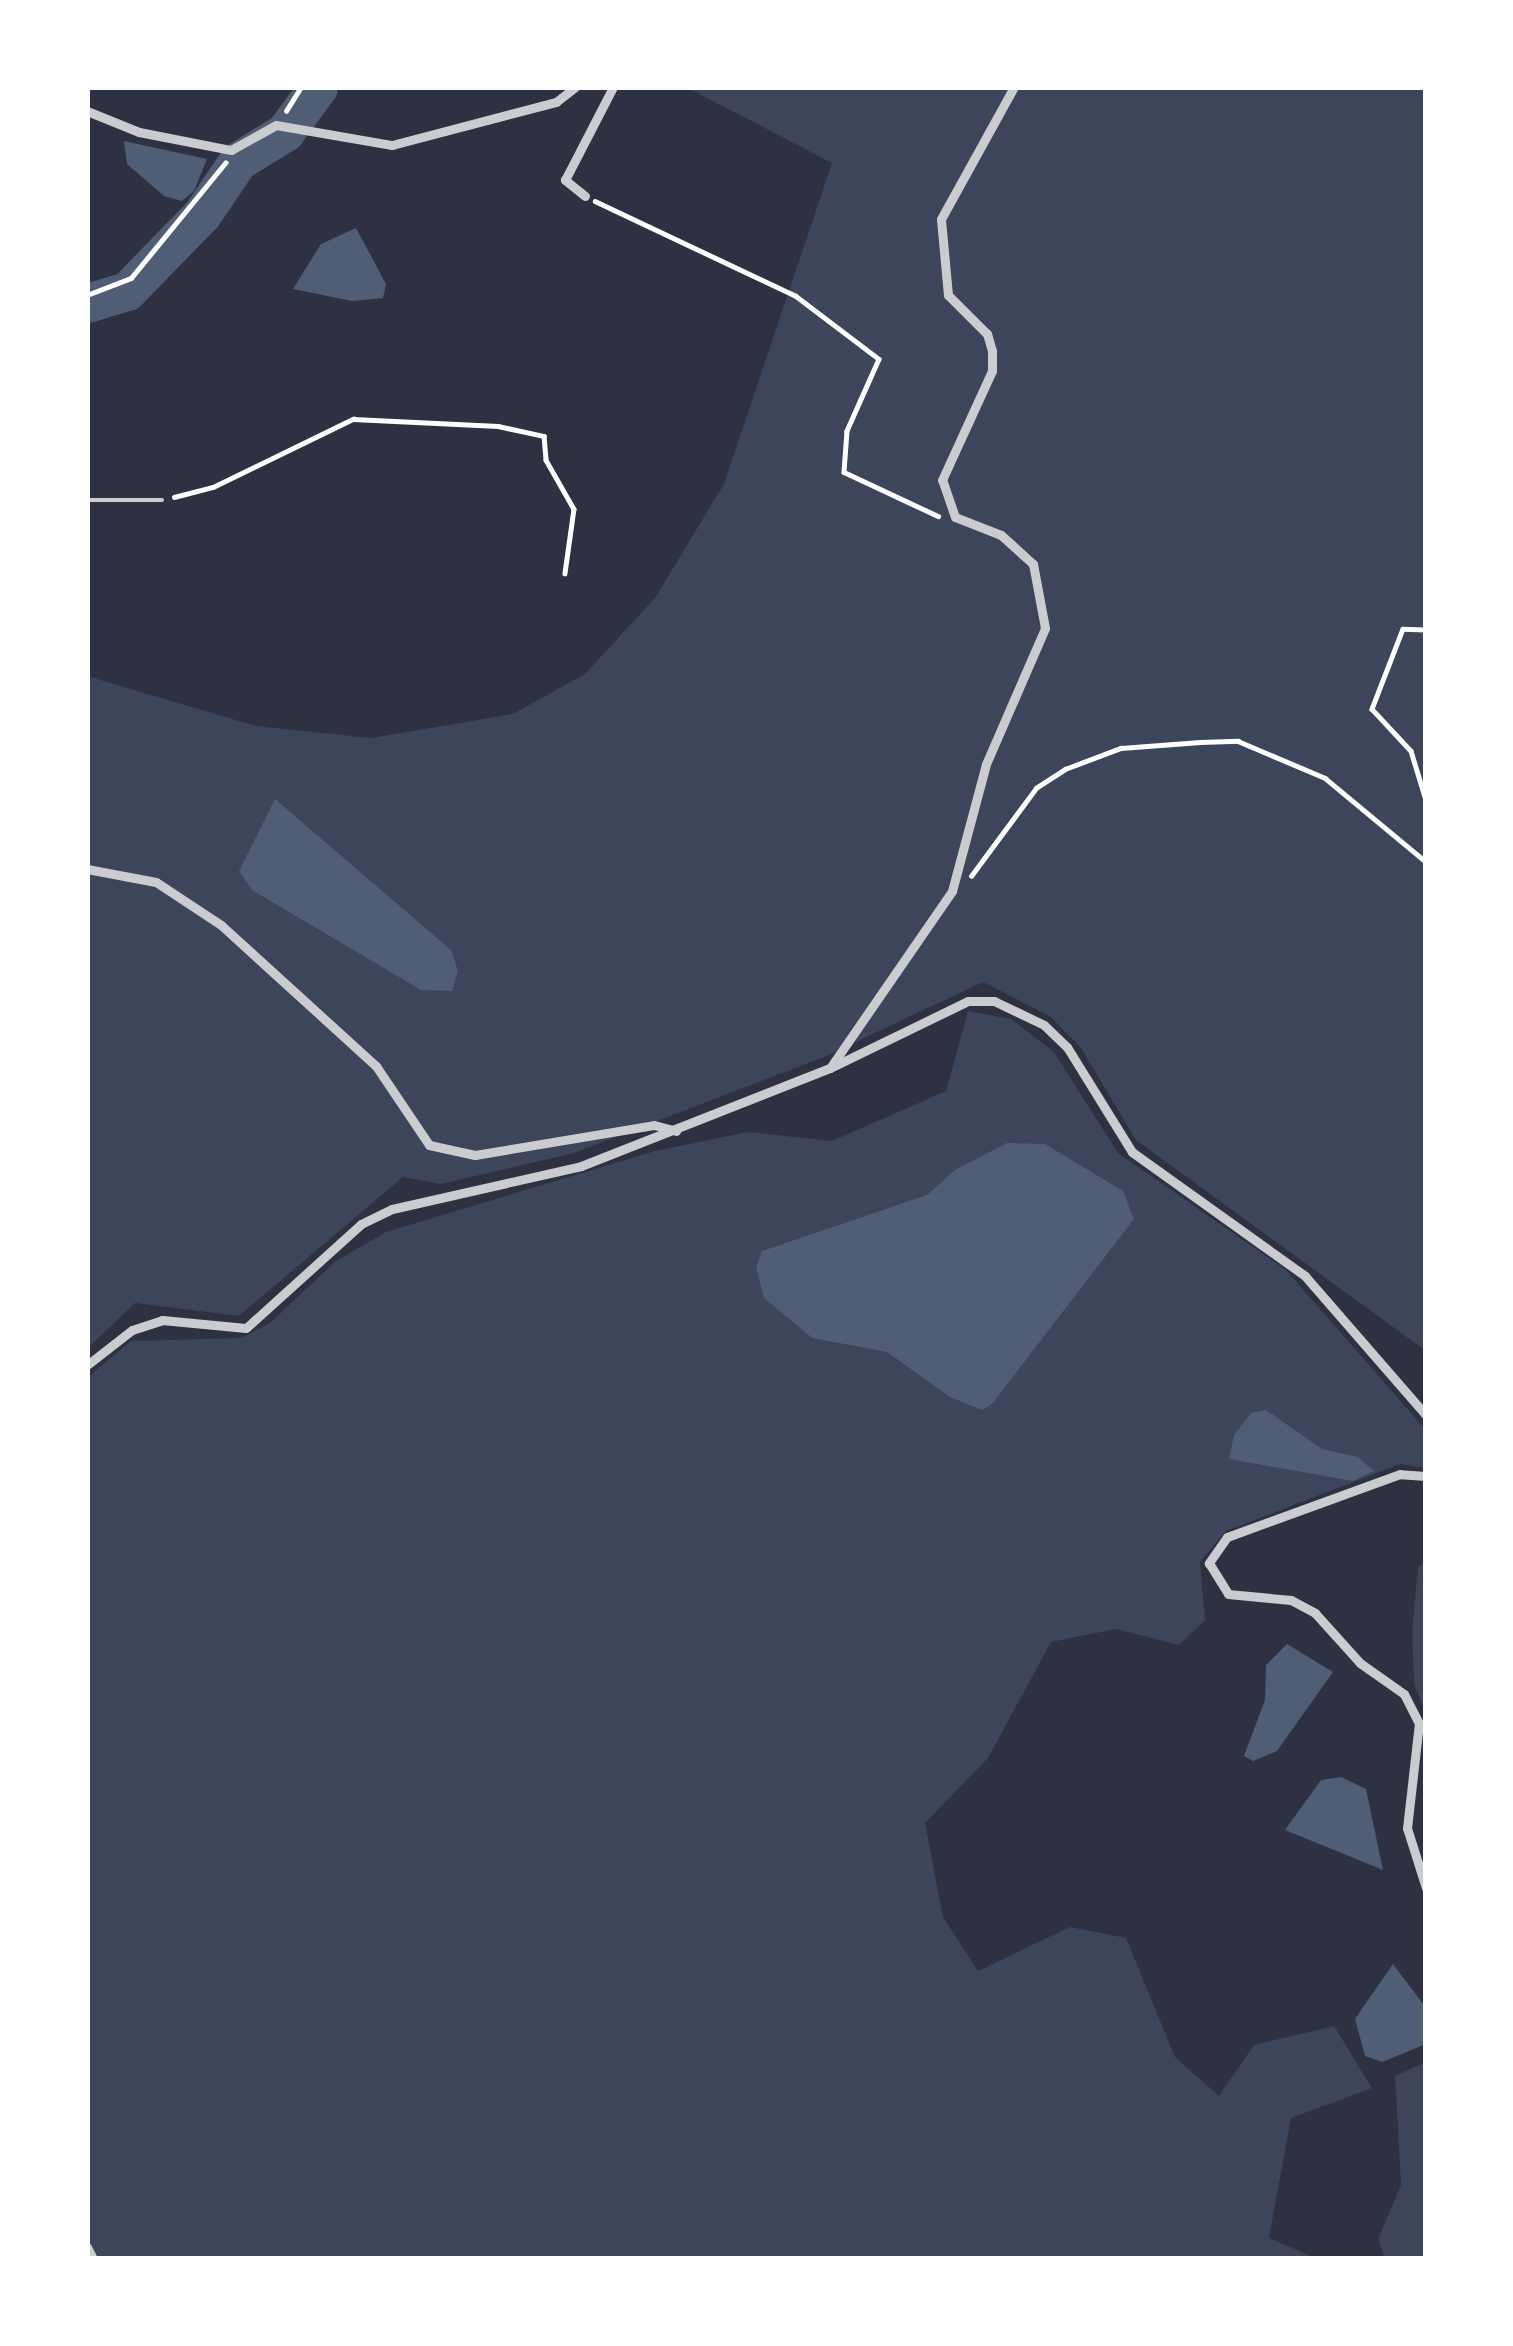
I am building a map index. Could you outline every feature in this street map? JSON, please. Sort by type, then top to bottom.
[{"type":"street","points":[[87,111],[139,132],[231,150],[279,125],[392,145],[556,102],[575,87]]},
{"type":"street","points":[[584,196],[566,179],[614,87]]},
{"type":"street","points":[[830,1068],[952,891],[986,764],[1038,657],[1046,604],[1019,546],[955,518],[944,469],[992,370],[992,351],[987,334],[948,295],[941,219],[1014,87]]},
{"type":"street","points":[[87,869],[156,882],[221,925],[376,1066],[429,1145],[475,1155],[654,1125],[676,1131]]},
{"type":"street","points":[[87,1365],[131,1330],[162,1320],[246,1328],[362,1225],[392,1209],[581,1166],[830,1068],[968,1001],[1018,1007],[1067,1047],[1132,1152],[1305,1276],[1426,1415]]},
{"type":"street","points":[[1426,1475],[1400,1474],[1227,1537],[1209,1563],[1228,1594],[1291,1600],[1315,1613],[1414,1708],[1420,1740],[1407,1828],[1426,1888]]},
{"type":"street","points":[[87,2247],[93,2259]]},
{"type":"lane","points":[[87,500],[162,500]]},
{"type":"path","points":[[279,125],[302,87]]},
{"type":"path","points":[[87,295],[131,278],[217,182],[231,150]]},
{"type":"path","points":[[584,196],[780,288],[880,359],[847,431],[844,472],[930,515],[955,518]]},
{"type":"path","points":[[162,500],[213,487],[353,419],[498,426],[544,436],[546,460],[574,509],[566,573]]},
{"type":"path","points":[[1426,630],[1403,629],[1372,709],[1411,751],[1426,801],[1426,836]]},
{"type":"path","points":[[952,891],[974,873],[1036,788],[1065,769],[1121,748],[1200,742],[1238,741],[1325,778],[1426,862]]},
{"type":"shaded area","points":[[686,87],[1426,87],[1426,1351],[1136,1140],[1081,1048],[1050,1016],[983,982],[824,1057],[574,1153],[441,1184],[403,1177],[239,1316],[135,1303],[87,1349],[87,676],[256,726],[371,738],[513,714],[585,674],[655,598],[724,484],[832,163]]},
{"type":"shaded area","points":[[124,141],[207,159],[194,191],[182,201],[164,196],[127,164]]},
{"type":"shaded area","points":[[356,228],[386,284],[383,298],[352,301],[293,289],[321,244]]},
{"type":"shaded area","points":[[275,799],[451,950],[458,971],[452,991],[421,990],[252,890],[239,871]]},
{"type":"shaded area","points":[[968,1011],[1011,1019],[1054,1052],[1118,1153],[1286,1270],[1424,1428],[1426,1468],[1400,1464],[1226,1531],[1200,1562],[1205,1620],[1179,1645],[1116,1629],[1051,1642],[988,1758],[925,1823],[943,1917],[978,1971],[1070,1927],[1126,1938],[1175,2057],[1219,2096],[1254,2045],[1334,2026],[1372,2088],[1291,2118],[1269,2238],[1318,2259],[87,2259],[87,1378],[131,1341],[241,1338],[270,1323],[336,1261],[386,1232],[655,1151],[748,1132],[832,1141],[946,1091]]},
{"type":"shaded area","points":[[1007,1143],[1045,1144],[1123,1191],[1134,1219],[992,1404],[982,1410],[950,1397],[887,1352],[812,1338],[764,1298],[756,1267],[762,1251],[927,1195],[955,1170]]},
{"type":"shaded area","points":[[1266,1410],[1322,1449],[1358,1457],[1374,1471],[1353,1481],[1229,1459],[1234,1435],[1251,1413]]},
{"type":"shaded area","points":[[1426,1560],[1426,1713],[1414,1684],[1412,1631],[1418,1567]]},
{"type":"shaded area","points":[[1287,1644],[1333,1672],[1277,1751],[1253,1761],[1244,1756],[1265,1700],[1266,1665]]},
{"type":"shaded area","points":[[1341,1777],[1366,1789],[1383,1870],[1285,1830],[1321,1780]]},
{"type":"shaded area","points":[[1393,1964],[1426,2008],[1426,2044],[1382,2062],[1365,2056],[1355,2019]]},
{"type":"shaded area","points":[[1426,2062],[1426,2259],[1385,2259],[1378,2239],[1401,2185],[1395,2076]]},
{"type":"waterway","points":[[87,303],[127,291],[202,214],[238,161],[285,132],[318,87]]}]
